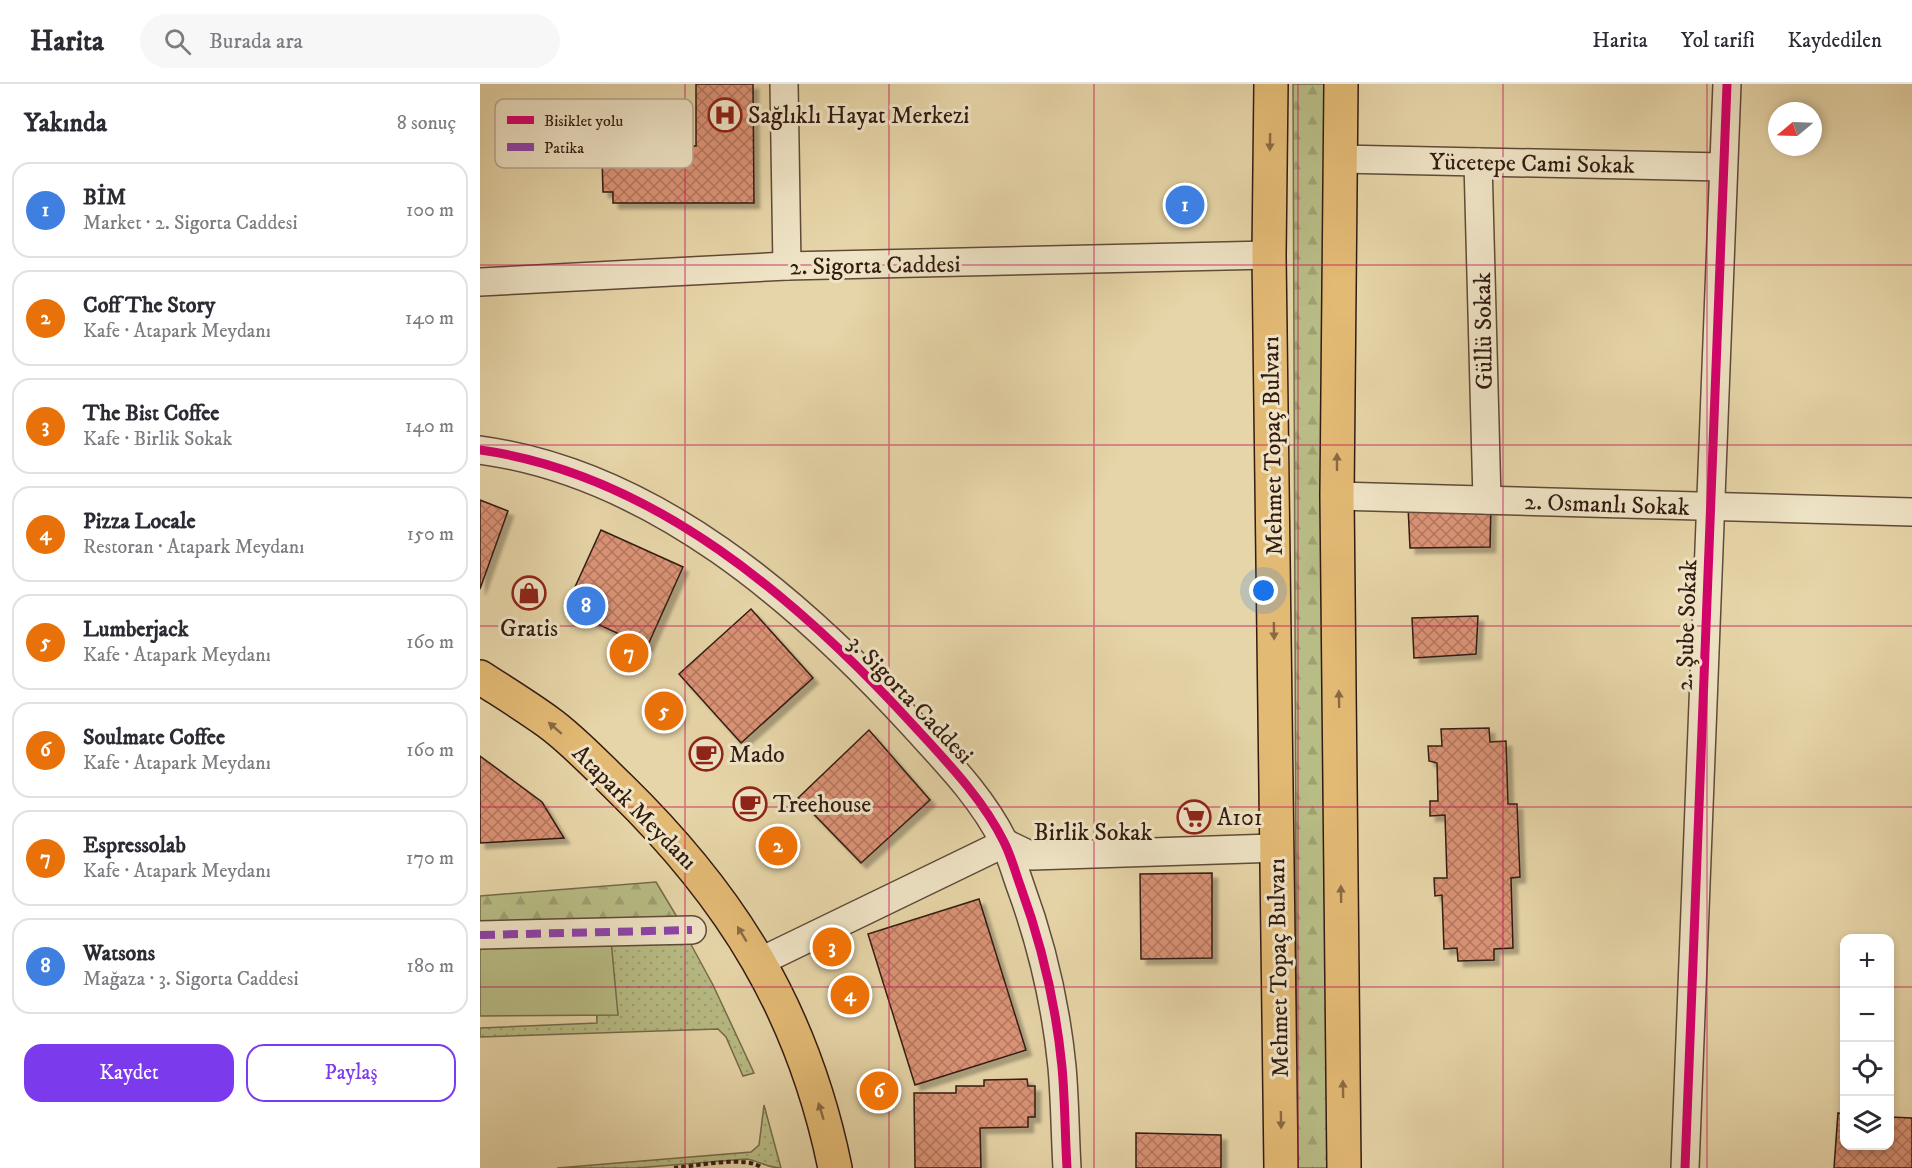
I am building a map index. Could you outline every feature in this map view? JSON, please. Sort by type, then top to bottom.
[{"type":"main road","name":"Mehmet Topaç Bulvarı","points":[[1271,84],[1269,255],[1281,1168]]},
{"type":"main road","points":[[1341,84],[1337,496],[1344,1168]]},
{"type":"main road","name":"Atapark Meydanı","points":[[480,676],[550,723],[666,832],[731,915],[788,1017],[810,1074],[835,1168]]},
{"type":"street","points":[[784,84],[788,266]]},
{"type":"street","name":"2. Şube Sokak","points":[[1685,1168],[1727,84]]},
{"type":"street","name":"Yücetepe Cami Sokak","points":[[1340,159],[1723,167]]},
{"type":"street","name":"Güllü Sokak","points":[[1478,162],[1487,500]]},
{"type":"street","name":"2. Sigorta Caddesi","points":[[480,282],[788,266],[1269,255]]},
{"type":"street","name":"3. Sigorta Caddesi","points":[[480,450],[509,454],[591,482],[648,506],[699,534],[786,602],[855,665],[956,773],[988,814],[1005,843],[1031,915],[1048,987],[1062,1065],[1067,1168]]},
{"type":"street","name":"2. Osmanlı Sokak","points":[[1337,496],[1912,512]]},
{"type":"street","name":"Birlik Sokak","points":[[759,962],[1005,843],[1032,856],[1276,848]]},
{"type":"street","points":[[480,935],[692,930]]},
{"type":"path","points":[[674,1168],[744,1162],[756,1163],[762,1168]]},
{"type":"green space","points":[[1293,84],[1325,84],[1329,1168],[1297,1168]]},
{"type":"green space","points":[[656,882],[677,917],[480,944],[480,896]]},
{"type":"green space","points":[[688,939],[713,985],[754,1073],[743,1076],[726,1037],[718,1029],[480,1037],[480,1028],[597,1023],[594,940]]},
{"type":"green space","points":[[611,940],[618,1015],[480,1016],[480,944]]},
{"type":"green space","points":[[764,1105],[781,1168],[746,1159],[636,1168],[557,1168],[751,1152],[759,1145]]},
{"type":"building","name":"Sağlıklı Hayat Merkezi","points":[[696,84],[753,84],[754,203],[613,203],[613,192],[603,192],[602,168],[693,168],[693,146],[696,146]]},
{"type":"building","points":[[480,500],[508,511],[480,589]]},
{"type":"building","points":[[1491,505],[1490,547],[1410,548],[1408,506]]},
{"type":"building","points":[[601,530],[683,567],[647,647],[565,609]]},
{"type":"building","points":[[751,609],[813,678],[741,743],[679,674]]},
{"type":"building","points":[[1478,616],[1476,654],[1414,658],[1412,618]]},
{"type":"building","points":[[1489,728],[1490,742],[1506,741],[1508,804],[1517,804],[1520,877],[1511,878],[1513,948],[1494,949],[1494,960],[1458,961],[1457,948],[1444,949],[1442,895],[1435,896],[1434,878],[1447,878],[1445,815],[1430,816],[1430,801],[1438,801],[1437,763],[1429,761],[1428,746],[1442,746],[1441,729]]},
{"type":"building","points":[[869,730],[930,800],[861,863],[798,798]]},
{"type":"building","points":[[480,756],[542,802],[564,838],[480,843]]},
{"type":"building","points":[[1212,873],[1212,958],[1141,959],[1140,874]]},
{"type":"building","points":[[979,899],[1026,1050],[915,1085],[868,934]]},
{"type":"building","points":[[1027,1079],[1028,1086],[1035,1086],[1035,1117],[1028,1117],[1028,1127],[980,1128],[981,1168],[915,1168],[914,1093],[956,1093],[956,1086],[984,1086],[984,1080]]},
{"type":"building","points":[[1838,1113],[1840,1113],[1840,1150],[1894,1150],[1894,1117],[1912,1118],[1912,1168],[1834,1168]]},
{"type":"building","points":[[1136,1133],[1221,1135],[1221,1168],[1136,1168]]},
{"type":"marked path","points":[[480,935],[692,930]]},
{"type":"cycle path","points":[[1685,1168],[1727,84]]},
{"type":"cycle path","points":[[480,450],[544,464],[605,486],[664,515],[720,550],[773,590],[823,634],[870,680],[964,782],[986,811],[1011,858],[1041,952],[1052,998],[1059,1044],[1067,1168]]},
{"type":"place","name":"Sağlıklı Hayat Merkezi","points":[[725,115]]},
{"type":"place","name":"BİM","points":[[1185,205]]},
{"type":"place","name":"Gratis","points":[[529,593]]},
{"type":"place","name":"Watsons","points":[[586,606]]},
{"type":"place","name":"Espressolab","points":[[629,653]]},
{"type":"place","name":"Lumberjack","points":[[664,711]]},
{"type":"place","name":"Mado","points":[[706,754]]},
{"type":"place","name":"Treehouse","points":[[750,804]]},
{"type":"place","name":"A101","points":[[1194,817]]},
{"type":"place","name":"Coff The Story","points":[[778,846]]},
{"type":"place","name":"The Bist Coffee","points":[[832,947]]},
{"type":"place","name":"Pizza Locale","points":[[850,995]]},
{"type":"place","name":"Soulmate Coffee","points":[[879,1091]]}]
